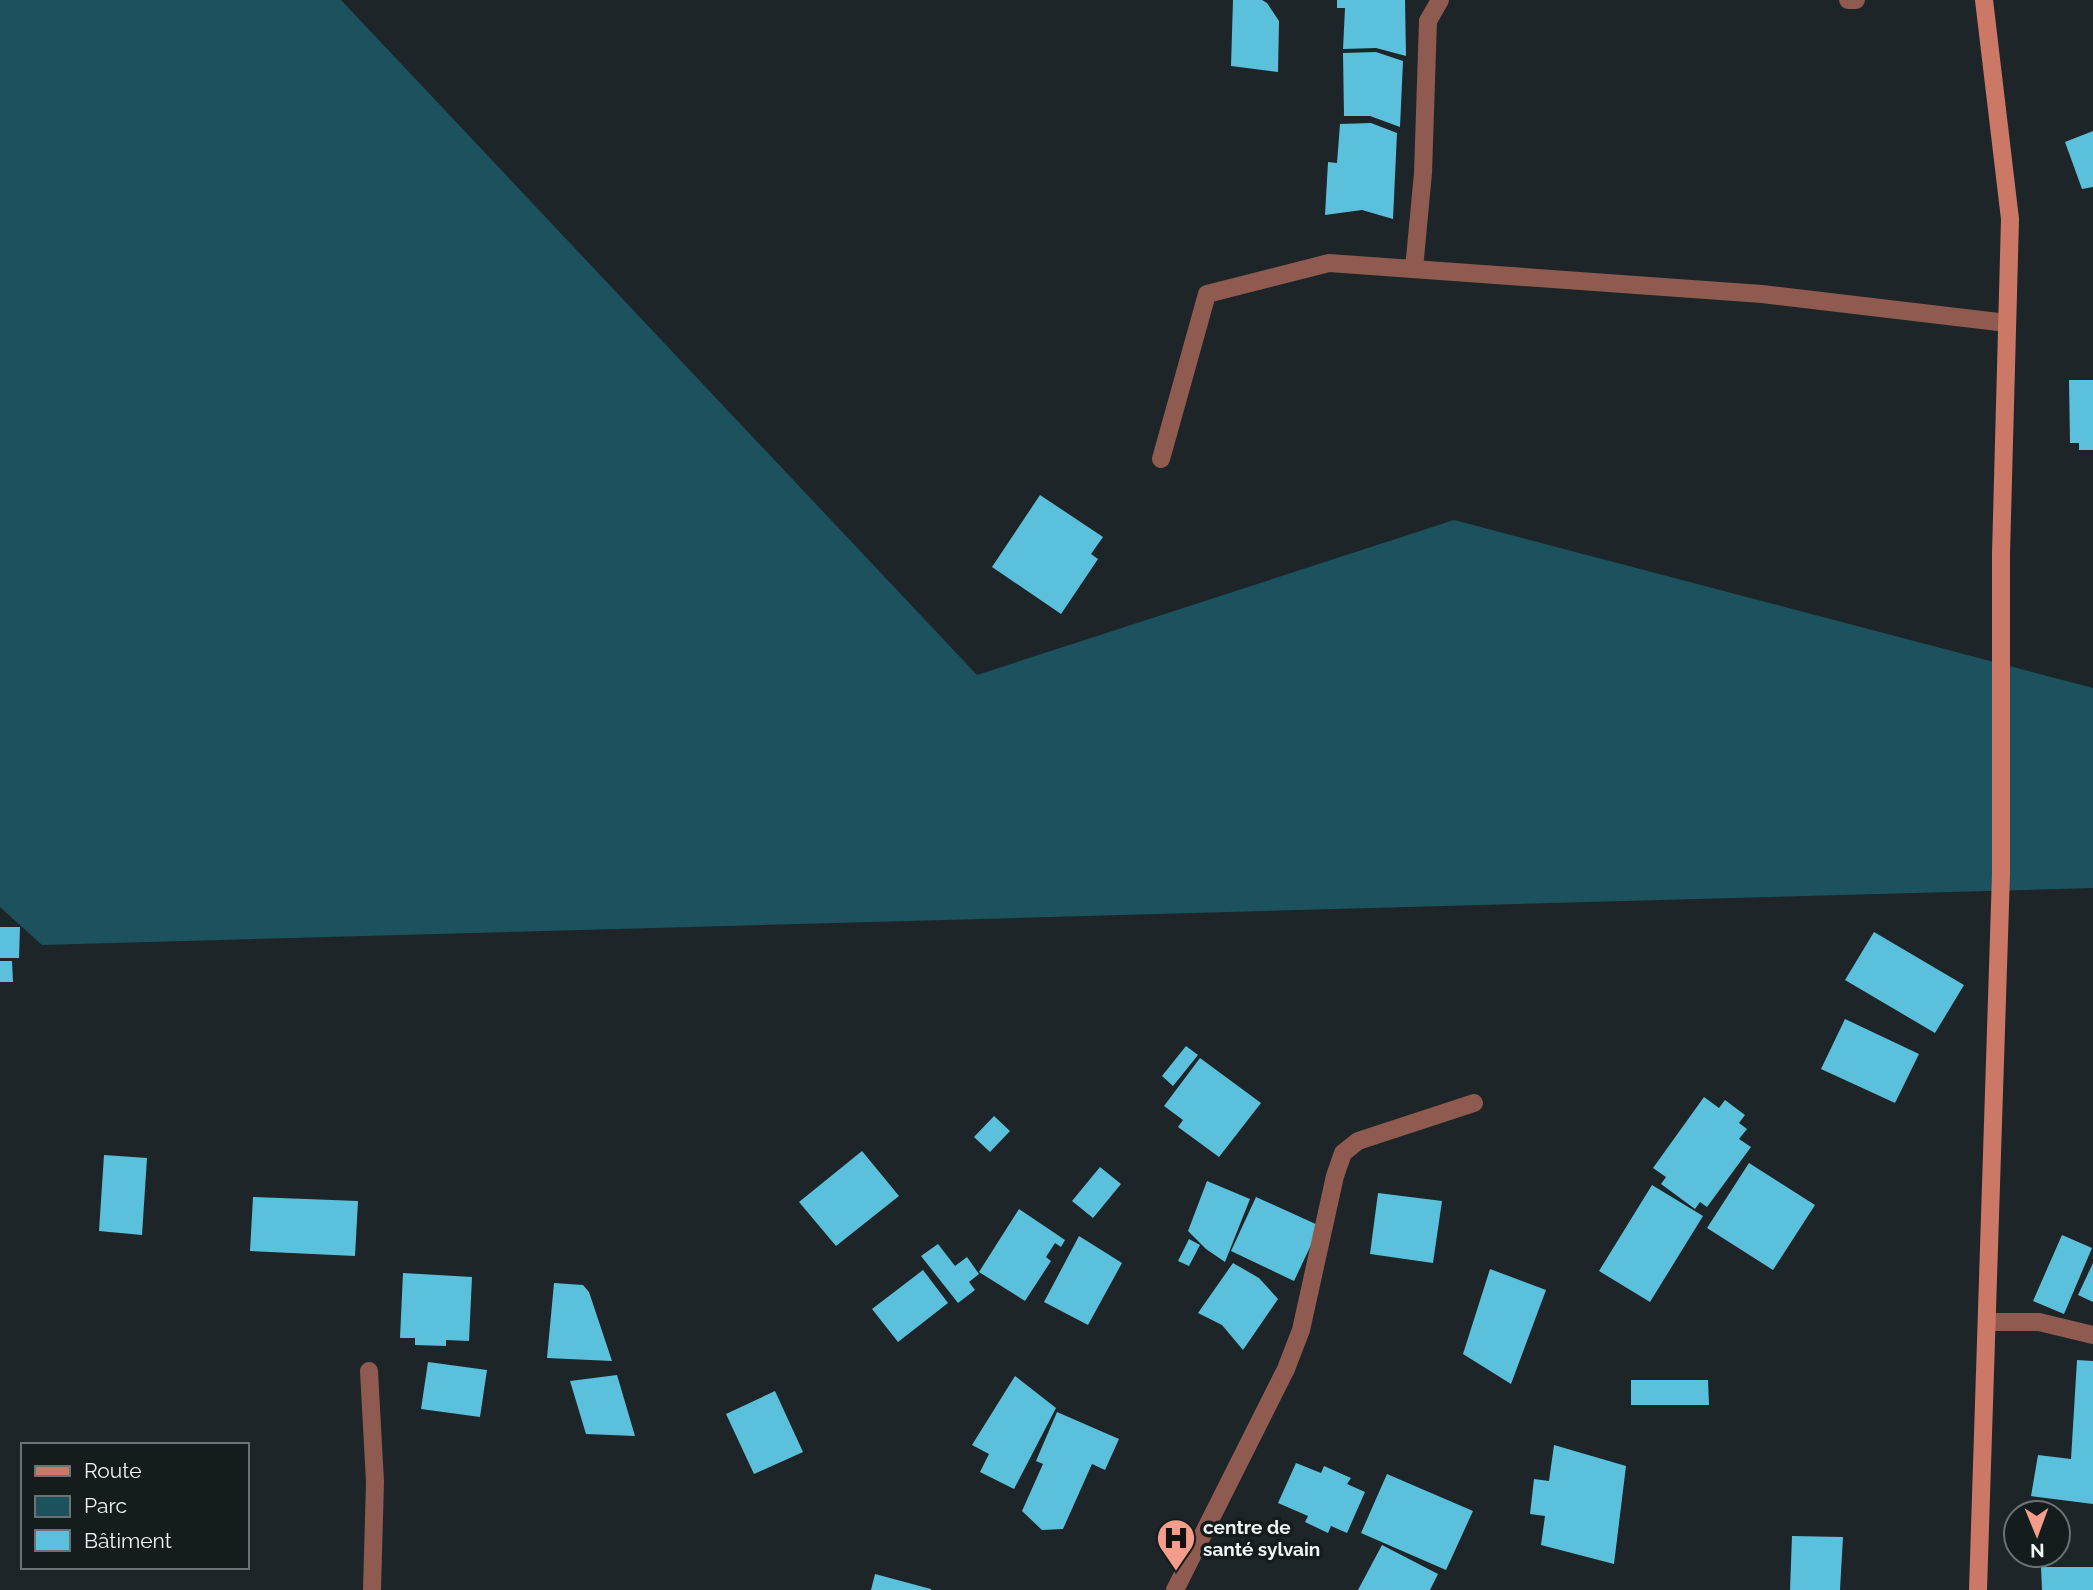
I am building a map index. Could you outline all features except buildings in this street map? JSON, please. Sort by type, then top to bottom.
[{"type":"street","points":[[1414,269],[1423,173],[1428,21],[1440,0]]},
{"type":"street","points":[[1848,0],[1856,0]]},
{"type":"street","points":[[1978,1590],[2001,874],[2001,554],[2010,219],[1983,0]]},
{"type":"street","points":[[1161,459],[1207,294],[1329,262],[1762,294],[2007,323]]},
{"type":"street","points":[[1175,1590],[1286,1369],[1301,1330],[1342,1153],[1358,1141],[1475,1103]]},
{"type":"street","points":[[1988,1322],[2039,1322],[2093,1335]]},
{"type":"street","points":[[369,1371],[375,1482],[372,1590]]},
{"type":"green space","points":[[0,0],[341,0],[977,675],[1454,520],[2093,688],[2093,888],[42,945],[0,907]]},
{"type":"place","name":"centre de santé sylvain","points":[[1176,1572]]}]
